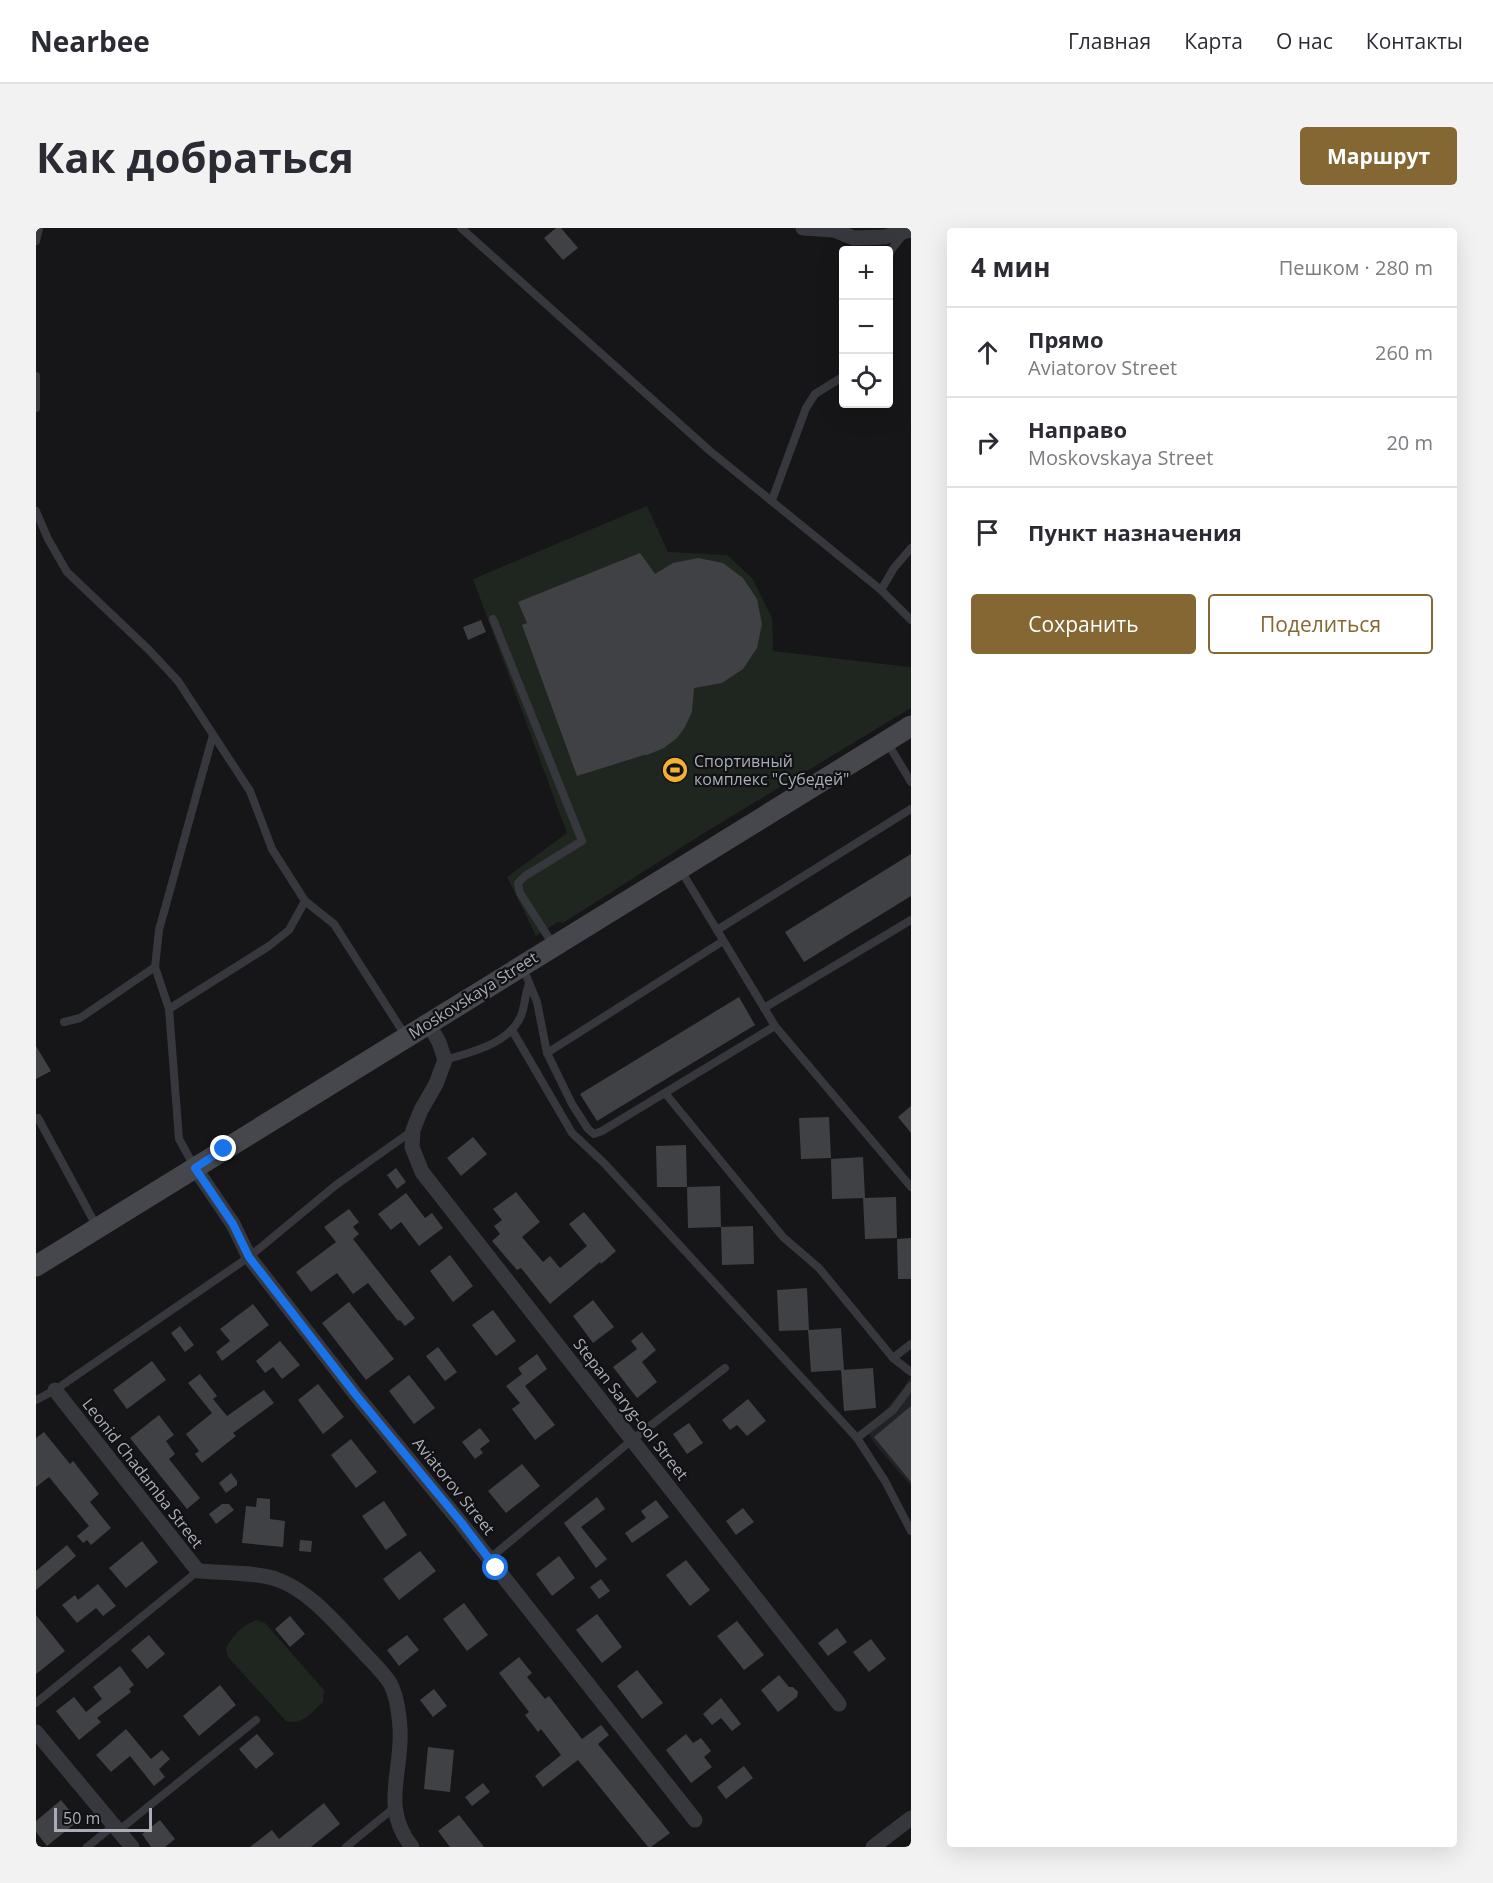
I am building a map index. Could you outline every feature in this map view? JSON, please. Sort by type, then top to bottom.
[{"type":"main road","name":"Moskovskaya Street","points":[[36,1266],[406,1036],[526,975],[554,946],[911,726]]},
{"type":"street","points":[[803,228],[834,230],[854,238],[884,237],[908,230]]},
{"type":"street","points":[[413,1130],[445,1060],[439,1042],[428,1023]]},
{"type":"street","name":"Stepan Saryg-ool Street","points":[[413,1130],[412,1147],[422,1172],[839,1704]]},
{"type":"street","name":"Aviatorov Street","points":[[195,1168],[233,1224],[249,1257],[356,1395],[695,1820]]},
{"type":"street","name":"Leonid Chadamba Street","points":[[55,1390],[198,1572],[274,1578],[288,1584],[317,1605],[385,1676],[394,1695],[400,1731],[395,1807],[399,1827],[412,1847]]},
{"type":"street","points":[[36,1732],[132,1847]]},
{"type":"street","points":[[873,1847],[908,1826]]},
{"type":"lane","points":[[36,241],[39,228]]},
{"type":"lane","points":[[461,228],[702,444],[881,590],[911,621]]},
{"type":"lane","points":[[893,248],[908,230]]},
{"type":"lane","points":[[36,376],[36,408]]},
{"type":"lane","points":[[772,500],[806,408],[815,394],[839,379]]},
{"type":"lane","points":[[36,511],[48,539],[67,572],[133,634],[178,681],[250,791],[272,849],[305,902],[334,924],[406,1036]]},
{"type":"lane","points":[[881,590],[894,568],[911,548]]},
{"type":"lane","points":[[493,619],[582,841],[525,876],[518,883],[520,893],[554,946]]},
{"type":"lane","points":[[195,1168],[179,1139],[169,1009],[155,967],[159,930],[213,735]]},
{"type":"lane","points":[[886,741],[911,782]]},
{"type":"lane","points":[[717,930],[911,810]]},
{"type":"lane","points":[[679,868],[775,1026],[911,1187]]},
{"type":"lane","points":[[169,1009],[269,946],[289,930],[305,902]]},
{"type":"lane","points":[[764,1008],[911,920]]},
{"type":"lane","points":[[547,1053],[723,941]]},
{"type":"lane","points":[[64,1023],[80,1018],[155,967]]},
{"type":"lane","points":[[526,975],[537,1002],[547,1053],[572,1104],[588,1129],[594,1134],[775,1026]]},
{"type":"lane","points":[[445,1060],[481,1049],[512,1030],[521,1015],[526,975]]},
{"type":"lane","points":[[512,1030],[572,1133],[604,1163],[857,1438],[885,1481],[911,1532]]},
{"type":"lane","points":[[664,1093],[783,1237],[819,1268],[893,1358],[911,1372]]},
{"type":"lane","points":[[38,1119],[98,1228]]},
{"type":"lane","points":[[36,1400],[55,1390],[249,1257],[336,1185],[413,1130]]},
{"type":"lane","points":[[893,1358],[911,1344]]},
{"type":"lane","points":[[489,1559],[632,1440],[724,1368]]},
{"type":"lane","points":[[857,1438],[893,1410],[911,1386]]},
{"type":"lane","points":[[36,1703],[198,1572]]},
{"type":"lane","points":[[87,1847],[256,1720]]},
{"type":"lane","points":[[346,1847],[395,1807]]},
{"type":"shaded area","name":"Спортивный комплекс \"Субедей\"","points":[[647,506],[668,552],[727,555],[752,578],[772,618],[773,651],[911,666],[911,708],[704,833],[563,923],[558,922],[536,936],[507,877],[567,833],[473,579]]},
{"type":"shaded area","points":[[911,1376],[911,1486],[874,1443],[866,1427],[886,1409]]},
{"type":"shaded area","points":[[257,1620],[265,1623],[324,1690],[323,1702],[302,1720],[286,1721],[228,1657],[226,1649],[231,1640],[243,1628]]},
{"type":"building","points":[[556,228],[561,228],[578,248],[563,260],[544,238]]},
{"type":"building","points":[[640,553],[655,574],[673,563],[698,558],[723,563],[743,578],[757,599],[762,624],[757,648],[743,669],[722,683],[694,688],[692,712],[685,727],[677,738],[664,748],[577,776],[522,625],[527,623],[518,602]]},
{"type":"building","points":[[481,620],[486,632],[468,640],[463,627]]},
{"type":"building","points":[[911,854],[911,896],[804,962],[785,932]]},
{"type":"building","points":[[739,997],[755,1025],[597,1121],[580,1094]]},
{"type":"building","points":[[36,1046],[51,1071],[36,1079]]},
{"type":"building","points":[[911,1106],[911,1133],[898,1117]]},
{"type":"building","points":[[829,1117],[831,1158],[801,1159],[799,1118]]},
{"type":"building","points":[[473,1137],[487,1154],[461,1176],[447,1158]]},
{"type":"building","points":[[686,1145],[687,1187],[657,1187],[656,1146]]},
{"type":"building","points":[[863,1157],[865,1198],[832,1199],[831,1159]]},
{"type":"building","points":[[396,1168],[406,1182],[397,1189],[387,1175]]},
{"type":"building","points":[[720,1186],[721,1227],[688,1228],[687,1187]]},
{"type":"building","points":[[516,1192],[540,1222],[522,1237],[543,1262],[550,1256],[560,1268],[587,1246],[569,1224],[584,1212],[616,1251],[550,1304],[521,1268],[517,1270],[492,1241],[500,1234],[494,1226],[502,1220],[493,1209]]},
{"type":"building","points":[[406,1193],[425,1218],[432,1213],[443,1228],[419,1246],[401,1222],[391,1230],[378,1214]]},
{"type":"building","points":[[896,1197],[897,1238],[865,1239],[863,1198]]},
{"type":"building","points":[[349,1209],[359,1222],[353,1227],[359,1234],[353,1239],[415,1318],[405,1326],[400,1320],[398,1321],[368,1283],[353,1294],[337,1273],[311,1292],[296,1272],[336,1242],[324,1227]]},
{"type":"building","points":[[753,1226],[754,1264],[722,1265],[721,1227]]},
{"type":"building","points":[[911,1238],[911,1279],[898,1279],[897,1239]]},
{"type":"building","points":[[450,1255],[473,1286],[453,1302],[430,1271]]},
{"type":"building","points":[[807,1288],[809,1330],[779,1331],[777,1290]]},
{"type":"building","points":[[593,1300],[614,1327],[593,1343],[573,1316]]},
{"type":"building","points":[[349,1302],[394,1359],[366,1380],[322,1323]]},
{"type":"building","points":[[253,1304],[269,1325],[222,1361],[216,1352],[230,1341],[220,1329]]},
{"type":"building","points":[[493,1310],[516,1341],[496,1356],[472,1325]]},
{"type":"building","points":[[180,1326],[194,1345],[185,1352],[171,1333]]},
{"type":"building","points":[[841,1328],[844,1370],[811,1372],[808,1330]]},
{"type":"building","points":[[642,1332],[656,1350],[642,1362],[657,1382],[637,1398],[613,1367],[637,1349],[631,1341]]},
{"type":"building","points":[[280,1341],[300,1365],[282,1379],[273,1367],[265,1373],[256,1361]]},
{"type":"building","points":[[438,1347],[457,1372],[445,1381],[426,1356]]},
{"type":"building","points":[[537,1354],[547,1369],[525,1386],[555,1425],[535,1440],[512,1409],[520,1403],[506,1386],[522,1374],[518,1368]]},
{"type":"building","points":[[152,1361],[166,1380],[127,1409],[113,1390]]},
{"type":"building","points":[[873,1368],[876,1408],[844,1411],[841,1370]]},
{"type":"building","points":[[200,1374],[217,1396],[213,1399],[227,1416],[264,1390],[274,1403],[233,1433],[236,1436],[202,1463],[195,1454],[199,1451],[186,1434],[212,1413],[188,1383]]},
{"type":"building","points":[[409,1375],[435,1408],[414,1424],[389,1391]]},
{"type":"building","points":[[318,1384],[344,1417],[323,1434],[298,1400]]},
{"type":"building","points":[[748,1399],[766,1421],[747,1436],[737,1425],[730,1430],[722,1420]]},
{"type":"building","points":[[911,1406],[911,1482],[874,1437]]},
{"type":"building","points":[[159,1415],[174,1435],[166,1441],[175,1454],[169,1459],[200,1498],[187,1509],[130,1438]]},
{"type":"building","points":[[689,1423],[703,1443],[687,1454],[673,1434]]},
{"type":"building","points":[[480,1428],[490,1441],[480,1449],[483,1453],[475,1459],[462,1442]]},
{"type":"building","points":[[44,1432],[70,1464],[73,1461],[99,1494],[90,1502],[111,1528],[91,1545],[87,1540],[83,1543],[77,1536],[89,1526],[49,1477],[36,1487],[36,1438]]},
{"type":"building","points":[[351,1439],[377,1472],[356,1488],[331,1455]]},
{"type":"building","points":[[522,1464],[540,1486],[506,1513],[488,1491]]},
{"type":"building","points":[[231,1473],[237,1485],[226,1493],[219,1483]]},
{"type":"building","points":[[597,1497],[605,1509],[581,1527],[607,1559],[596,1568],[564,1523]]},
{"type":"building","points":[[257,1498],[270,1499],[270,1519],[285,1521],[283,1547],[242,1543],[246,1506],[256,1507]]},
{"type":"building","points":[[656,1500],[669,1517],[632,1543],[625,1533],[646,1518],[641,1511]]},
{"type":"building","points":[[384,1501],[407,1535],[386,1550],[362,1516]]},
{"type":"building","points":[[222,1504],[229,1504],[234,1510],[216,1524],[209,1514]]},
{"type":"building","points":[[743,1508],[754,1522],[736,1535],[726,1521]]},
{"type":"building","points":[[300,1540],[312,1541],[311,1552],[299,1551]]},
{"type":"building","points":[[142,1541],[158,1562],[126,1588],[109,1568]]},
{"type":"building","points":[[67,1545],[76,1556],[36,1590],[36,1571]]},
{"type":"building","points":[[420,1551],[436,1571],[399,1600],[383,1579]]},
{"type":"building","points":[[559,1556],[575,1578],[552,1596],[536,1574]]},
{"type":"building","points":[[686,1560],[710,1590],[690,1606],[666,1575]]},
{"type":"building","points":[[601,1579],[610,1591],[599,1599],[590,1587]]},
{"type":"building","points":[[98,1584],[116,1606],[103,1616],[96,1608],[77,1623],[62,1605],[75,1595],[78,1600]]},
{"type":"building","points":[[464,1603],[488,1635],[467,1651],[443,1619]]},
{"type":"building","points":[[597,1614],[622,1647],[602,1663],[576,1630]]},
{"type":"building","points":[[36,1615],[65,1651],[36,1674]]},
{"type":"building","points":[[290,1616],[305,1634],[290,1647],[275,1629]]},
{"type":"building","points":[[737,1621],[764,1655],[744,1670],[717,1636]]},
{"type":"building","points":[[837,1628],[847,1642],[828,1656],[818,1643]]},
{"type":"building","points":[[149,1635],[165,1654],[147,1669],[131,1650]]},
{"type":"building","points":[[407,1635],[419,1650],[399,1666],[387,1650]]},
{"type":"building","points":[[871,1639],[886,1659],[869,1672],[853,1652]]},
{"type":"building","points":[[519,1657],[532,1673],[527,1677],[545,1699],[549,1696],[582,1739],[601,1725],[609,1735],[598,1744],[670,1833],[648,1847],[578,1760],[543,1787],[535,1776],[561,1755],[541,1729],[538,1732],[525,1715],[529,1712],[499,1673]]},
{"type":"building","points":[[120,1666],[134,1685],[129,1689],[131,1692],[97,1718],[101,1722],[79,1740],[56,1711],[74,1697],[86,1712],[102,1699],[93,1687]]},
{"type":"building","points":[[637,1670],[663,1703],[642,1719],[617,1686]]},
{"type":"building","points":[[779,1675],[789,1687],[793,1687],[798,1692],[797,1697],[778,1712],[761,1690]]},
{"type":"building","points":[[220,1685],[236,1705],[199,1736],[183,1716]]},
{"type":"building","points":[[434,1689],[447,1706],[433,1717],[420,1700]]},
{"type":"building","points":[[721,1698],[741,1724],[732,1731],[721,1718],[712,1725],[703,1714]]},
{"type":"building","points":[[126,1729],[151,1759],[162,1750],[170,1759],[159,1769],[165,1777],[154,1786],[130,1756],[111,1772],[96,1755]]},
{"type":"building","points":[[257,1734],[274,1754],[256,1769],[239,1749]]},
{"type":"building","points":[[686,1734],[693,1743],[701,1738],[711,1751],[704,1757],[712,1767],[691,1783],[666,1750]]},
{"type":"building","points":[[428,1747],[454,1750],[450,1792],[424,1789]]},
{"type":"building","points":[[744,1766],[753,1778],[726,1799],[717,1787]]},
{"type":"building","points":[[483,1783],[490,1792],[472,1806],[465,1797]]},
{"type":"building","points":[[61,1800],[78,1821],[47,1846],[36,1832],[36,1821]]},
{"type":"building","points":[[324,1803],[340,1824],[311,1847],[250,1847],[272,1830],[279,1839]]},
{"type":"building","points":[[459,1815],[484,1847],[450,1847],[438,1831]]},
{"type":"building","points":[[160,1820],[175,1839],[165,1847],[151,1847],[142,1834]]},
{"type":"place","name":"Спортивный комплекс \"Субедей\"","points":[[675,770]]},
{"type":"route","points":[[224,1149],[195,1168],[233,1224],[249,1257],[356,1395],[496,1568]]}]
